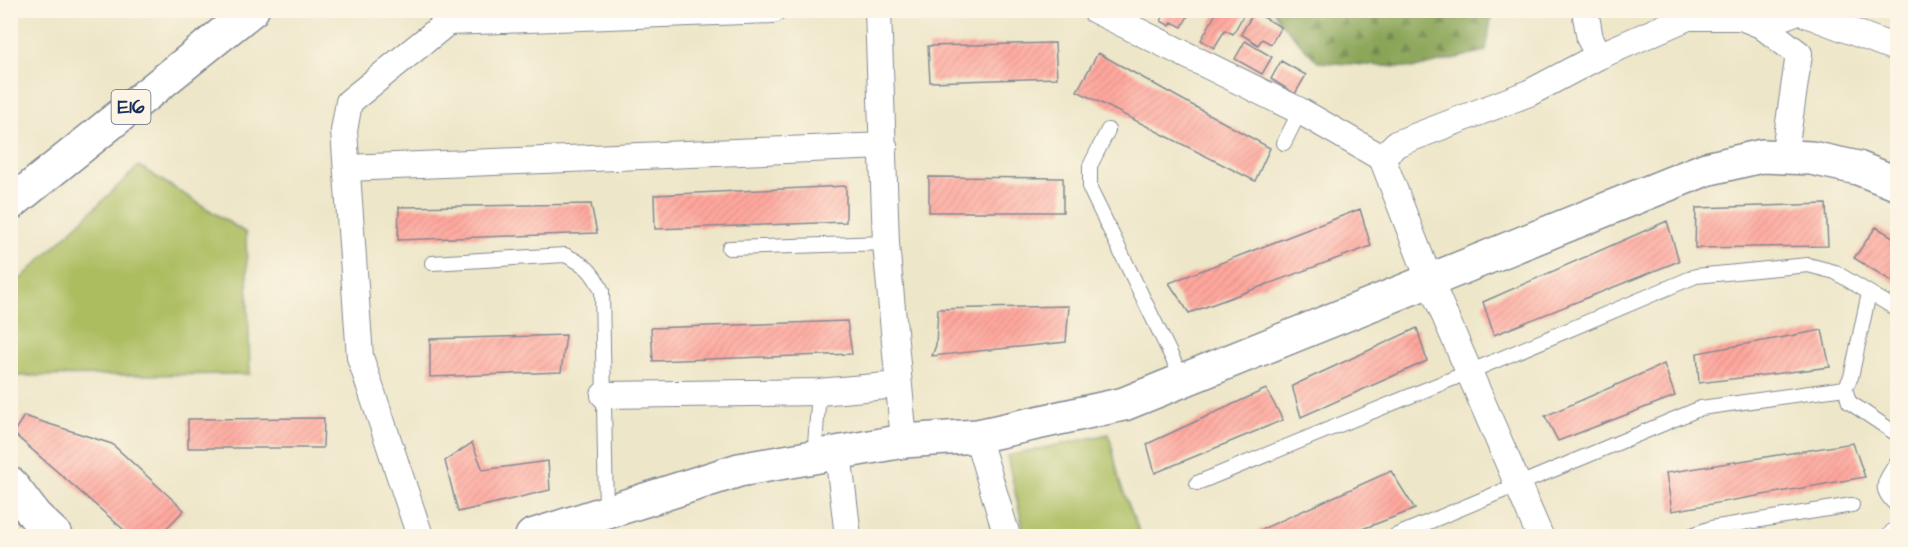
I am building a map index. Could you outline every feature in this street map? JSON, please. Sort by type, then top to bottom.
[{"type":"main road","name":"E16","points":[[10,184],[227,10]]},
{"type":"main road","name":"E16","points":[[10,204],[252,10]]},
{"type":"main road","points":[[532,537],[739,470],[904,441],[976,436],[1124,404],[1706,169],[1762,156],[1810,158],[1858,168],[1898,184]]},
{"type":"main road","points":[[10,483],[35,516],[56,537]]},
{"type":"street","points":[[420,537],[360,357],[344,130],[349,102],[453,16],[773,10]]},
{"type":"street","points":[[878,10],[886,243],[904,441]]},
{"type":"street","points":[[1095,10],[1300,111],[1382,158],[1429,279],[1540,537]]},
{"type":"street","points":[[1586,10],[1590,39],[1599,56]]},
{"type":"street","points":[[1761,25],[1798,11],[1898,49]]},
{"type":"street","points":[[1382,158],[1396,144],[1529,93],[1599,56],[1688,14],[1741,17],[1761,25],[1799,54],[1784,157]]},
{"type":"street","points":[[347,168],[884,146]]},
{"type":"street","points":[[604,394],[819,392],[898,385]]},
{"type":"street","points":[[976,436],[1007,537]]},
{"type":"street","points":[[826,455],[848,537]]},
{"type":"lane","points":[[1284,143],[1300,111]]},
{"type":"lane","points":[[1108,130],[1090,166],[1090,189],[1183,380]]},
{"type":"lane","points":[[729,248],[886,243]]},
{"type":"lane","points":[[432,263],[565,255],[582,263],[593,273],[602,291],[606,513]]},
{"type":"lane","points":[[1197,483],[1696,276],[1808,265],[1835,272],[1898,310]]},
{"type":"lane","points":[[1869,293],[1851,377],[1845,388],[1849,402],[1898,435]]},
{"type":"lane","points":[[1395,537],[1701,408],[1845,388]]},
{"type":"lane","points":[[819,392],[826,455]]},
{"type":"lane","points":[[1898,460],[1884,484],[1885,496],[1898,507]]},
{"type":"lane","points":[[1689,537],[1711,528],[1851,505]]},
{"type":"green space","points":[[1274,11],[1492,11],[1486,51],[1415,68],[1318,62],[1280,22]]},
{"type":"green space","points":[[139,166],[246,233],[250,374],[14,376],[11,354],[11,288]]},
{"type":"green space","points":[[1109,434],[1120,483],[1141,536],[1025,536],[1007,456]]},
{"type":"building","points":[[1167,10],[1191,10],[1182,27],[1172,22],[1170,26],[1161,21]]},
{"type":"building","points":[[1218,10],[1233,10],[1243,16],[1233,34],[1225,30],[1214,48],[1201,40]]},
{"type":"building","points":[[1254,12],[1281,27],[1271,44],[1262,39],[1258,45],[1241,34]]},
{"type":"building","points":[[1245,41],[1272,57],[1262,74],[1235,59]]},
{"type":"building","points":[[1055,43],[1057,78],[930,82],[928,46]]},
{"type":"building","points":[[1098,53],[1270,148],[1255,181],[1077,91]]},
{"type":"building","points":[[1281,61],[1306,75],[1295,94],[1271,79]]},
{"type":"building","points":[[929,177],[1063,178],[1063,212],[929,212]]},
{"type":"building","points":[[846,186],[846,222],[655,229],[654,195]]},
{"type":"building","points":[[591,204],[597,233],[398,240],[399,207]]},
{"type":"building","points":[[1826,204],[1828,246],[1695,248],[1696,208]]},
{"type":"building","points":[[1360,209],[1371,246],[1189,313],[1169,283]]},
{"type":"building","points":[[1667,221],[1679,261],[1494,335],[1483,302]]},
{"type":"building","points":[[1876,227],[1898,240],[1898,285],[1854,258]]},
{"type":"building","points":[[1069,306],[1066,342],[932,356],[936,345],[938,309]]},
{"type":"building","points":[[847,321],[852,354],[653,361],[651,328]]},
{"type":"building","points":[[1417,328],[1427,361],[1301,417],[1292,386]]},
{"type":"building","points":[[1822,330],[1830,367],[1699,383],[1697,353]]},
{"type":"building","points":[[566,335],[561,372],[430,377],[430,339]]},
{"type":"building","points":[[1664,364],[1675,396],[1558,441],[1545,416]]},
{"type":"building","points":[[1266,389],[1283,420],[1155,473],[1147,444]]},
{"type":"building","points":[[24,416],[112,444],[184,510],[159,536],[131,536],[13,433]]},
{"type":"building","points":[[324,418],[323,448],[188,448],[188,419]]},
{"type":"building","points":[[472,443],[483,470],[548,461],[550,490],[458,512],[445,461]]},
{"type":"building","points":[[1853,443],[1865,477],[1672,511],[1666,473]]},
{"type":"building","points":[[1391,471],[1415,509],[1344,536],[1247,536]]}]
